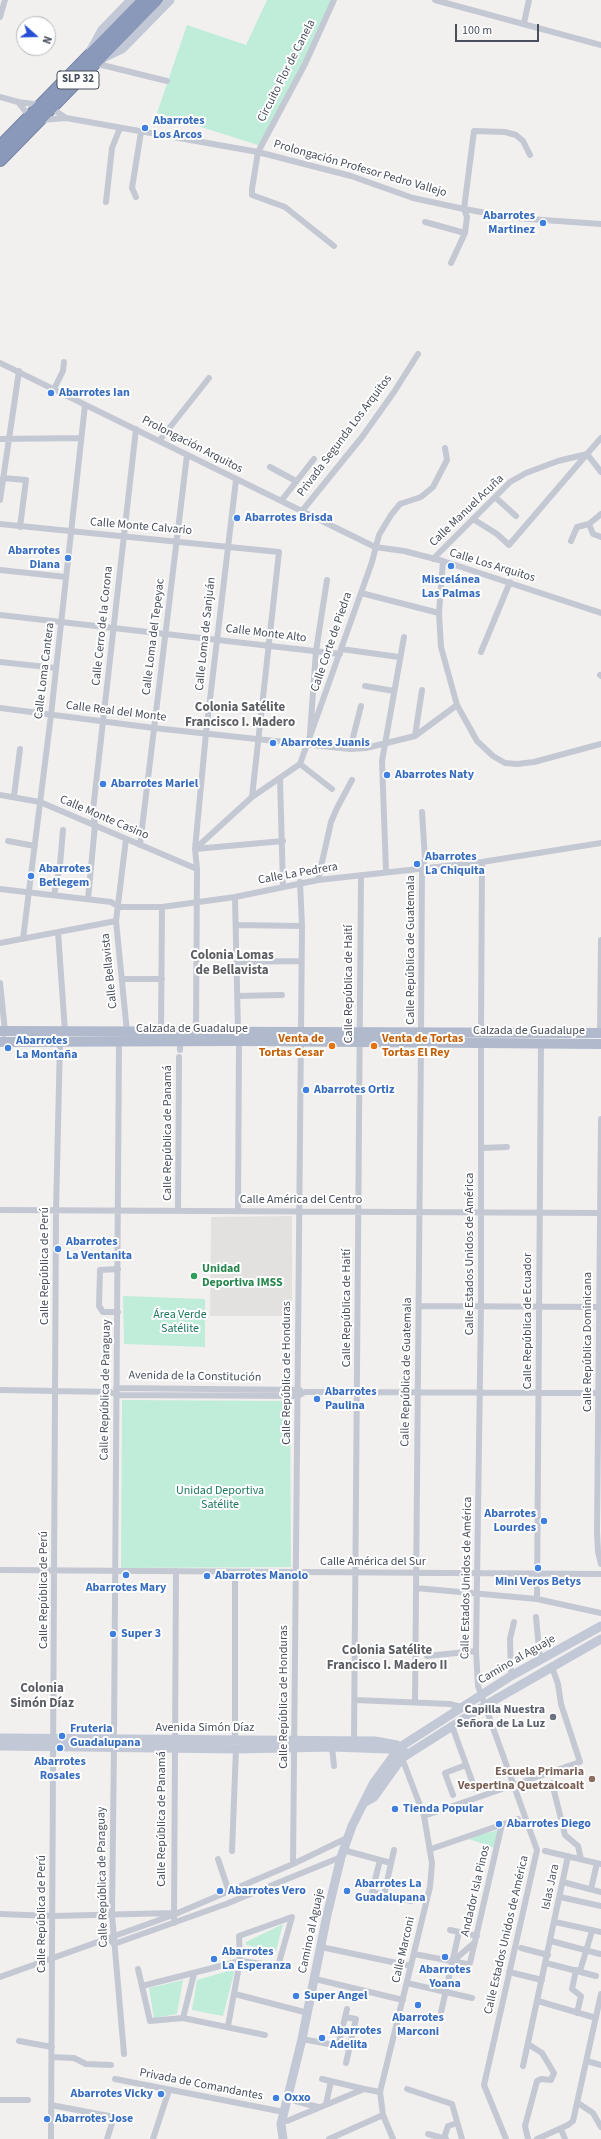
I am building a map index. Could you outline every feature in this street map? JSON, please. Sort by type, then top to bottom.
[{"type":"highway","name":"SLP 32","points":[[0,160],[35,118],[90,61],[144,0]]},
{"type":"highway","name":"SLP 32","points":[[90,61],[156,0]]},
{"type":"highway","name":"SLP 32","points":[[0,147],[35,118]]},
{"type":"main road","points":[[90,61],[122,49],[170,0]]},
{"type":"main road","points":[[90,61],[102,30],[127,1]]},
{"type":"main road","name":"Calzada de Guadalupe","points":[[3,1031],[196,1031],[238,1036],[300,1037],[360,1043],[601,1044]]},
{"type":"main road","name":"Calzada de Guadalupe","points":[[300,1037],[360,1031],[600,1033]]},
{"type":"main road","name":"Calzada de Guadalupe","points":[[0,1042],[119,1042],[180,1050],[238,1036]]},
{"type":"main road","name":"Camino al Aguaje","points":[[283,2139],[281,2124],[302,2039],[342,1853],[347,1838],[373,1784],[402,1755],[461,1707],[511,1676],[601,1626]]},
{"type":"main road","name":"Camino al Aguaje","points":[[402,1755],[601,1639]]},
{"type":"main road","name":"Avenida Simón Díaz","points":[[0,1738],[54,1742],[174,1744],[295,1744],[375,1741],[402,1755]]},
{"type":"main road","name":"Avenida Simón Díaz","points":[[0,1746],[54,1742]]},
{"type":"main road","name":"Avenida Simón Díaz","points":[[295,1744],[388,1749],[402,1755]]},
{"type":"street","points":[[0,17],[4,0]]},
{"type":"street","name":"Circuito Flor de Canela","points":[[258,152],[305,64],[334,0]]},
{"type":"street","points":[[435,0],[601,45]]},
{"type":"street","points":[[524,23],[529,0]]},
{"type":"street","points":[[90,61],[167,80]]},
{"type":"street","name":"Prolongación Profesor Pedro Vallejo","points":[[0,97],[46,107],[66,118]]},
{"type":"street","points":[[18,102],[35,118]]},
{"type":"street","name":"Prolongación Profesor Pedro Vallejo","points":[[35,118],[66,118],[258,152],[352,176],[413,198],[464,209],[515,218],[601,224]]},
{"type":"street","points":[[106,202],[112,148],[120,128]]},
{"type":"street","points":[[451,264],[466,233],[467,217],[464,209],[474,131],[506,132],[516,135],[523,141],[530,155]]},
{"type":"street","points":[[136,197],[132,188],[141,132]]},
{"type":"street","points":[[258,152],[252,195],[285,207],[334,246]]},
{"type":"street","points":[[425,222],[466,233]]},
{"type":"street","name":"Privada Segunda Los Arquitos","points":[[302,511],[362,437],[418,354]]},
{"type":"street","points":[[54,389],[63,370],[64,362]]},
{"type":"street","name":"Prolongación Arquitos","points":[[0,363],[375,547]]},
{"type":"street","points":[[0,500],[19,371]]},
{"type":"street","points":[[159,441],[209,378]]},
{"type":"street","name":"Calle Loma Cantera","points":[[23,939],[51,715],[85,404]]},
{"type":"street","name":"Calle Cerro de la Corona","points":[[88,899],[94,825],[93,810],[136,430]]},
{"type":"street","points":[[0,439],[81,438]]},
{"type":"street","points":[[473,519],[497,534],[510,545],[601,438]]},
{"type":"street","name":"Calle Corte de Piedra","points":[[309,743],[372,562],[379,535],[391,515],[400,504],[421,497],[433,487],[447,460],[445,448]]},
{"type":"street","points":[[587,454],[601,472]]},
{"type":"street","name":"Calle Manuel Acuña","points":[[433,559],[510,482],[526,473],[558,461],[587,454]]},
{"type":"street","name":"Calle Loma del Tepeyac","points":[[140,845],[187,455]]},
{"type":"street","points":[[281,501],[314,459]]},
{"type":"street","points":[[270,467],[296,481]]},
{"type":"street","points":[[3,478],[26,480],[20,527]]},
{"type":"street","name":"Calle Loma de Sanjuán","points":[[196,1031],[197,870],[195,849],[206,733],[236,480]]},
{"type":"street","points":[[495,497],[516,516]]},
{"type":"street","points":[[571,541],[577,527],[589,524],[601,514]]},
{"type":"street","name":"Calle Monte Calvario","points":[[0,524],[279,552],[269,644]]},
{"type":"street","points":[[589,524],[593,534],[601,537]]},
{"type":"street","name":"Calle Los Arquitos","points":[[375,547],[404,550],[443,561],[601,613]]},
{"type":"street","points":[[443,561],[438,613],[440,647],[458,705],[476,741],[493,756],[505,763],[534,762],[601,744]]},
{"type":"street","points":[[0,570],[66,577]]},
{"type":"street","points":[[195,849],[252,796],[280,779],[300,764],[309,743],[316,651],[327,580]]},
{"type":"street","points":[[481,652],[510,582]]},
{"type":"street","points":[[361,593],[438,613]]},
{"type":"street","name":"Calle Monte Alto","points":[[0,615],[269,644],[316,651],[340,651],[400,656]]},
{"type":"street","points":[[386,871],[382,761],[404,637]]},
{"type":"street","points":[[252,796],[269,644]]},
{"type":"street","points":[[0,662],[56,668]]},
{"type":"street","points":[[365,686],[394,691]]},
{"type":"street","points":[[415,736],[422,690]]},
{"type":"street","name":"Calle Real del Monte","points":[[0,708],[154,728],[309,743],[350,749],[366,748],[415,736],[458,705]]},
{"type":"street","points":[[350,749],[360,706]]},
{"type":"street","points":[[14,796],[20,749]]},
{"type":"street","points":[[300,764],[332,789]]},
{"type":"street","points":[[280,779],[284,886]]},
{"type":"street","points":[[318,880],[331,822],[336,808],[352,780]]},
{"type":"street","name":"Calle Monte Casino","points":[[0,795],[14,796],[40,802],[197,870]]},
{"type":"street","name":"Calle República de Guatemala","points":[[422,812],[425,859],[422,868],[422,1032]]},
{"type":"street","points":[[54,895],[60,865],[63,830]]},
{"type":"street","points":[[119,907],[126,839]]},
{"type":"street","points":[[8,841],[35,846]]},
{"type":"street","points":[[195,849],[283,841]]},
{"type":"street","name":"Calle La Pedrera","points":[[0,889],[111,902],[119,907],[162,907],[234,897],[300,882],[386,871],[482,862],[601,843]]},
{"type":"street","points":[[481,1032],[482,862]]},
{"type":"street","name":"Calle República de Haití","points":[[354,1741],[361,875]]},
{"type":"street","name":"Calle República de Honduras","points":[[293,1864],[302,926],[300,882]]},
{"type":"street","points":[[234,897],[238,1036],[238,1210]]},
{"type":"street","name":"Calle Bellavista","points":[[119,907],[116,921],[127,1032]]},
{"type":"street","points":[[161,1031],[162,907]]},
{"type":"street","points":[[0,944],[116,921]]},
{"type":"street","points":[[236,925],[302,926]]},
{"type":"street","points":[[58,932],[65,1031]]},
{"type":"street","points":[[600,1033],[601,940]]},
{"type":"street","points":[[237,962],[301,961]]},
{"type":"street","points":[[122,980],[162,978]]},
{"type":"street","points":[[0,983],[3,1031],[0,1042]]},
{"type":"street","points":[[237,996],[282,995]]},
{"type":"street","name":"Calle República de Perú","points":[[51,2139],[56,1211],[60,1042]]},
{"type":"street","name":"Calle República de Paraguay","points":[[119,1042],[118,1395],[112,1915],[124,2054]]},
{"type":"street","name":"Calle República de Guatemala","points":[[415,1702],[421,1043]]},
{"type":"street","name":"Calle Estados Unidos de América","points":[[481,1044],[481,1306],[476,1651],[480,1695],[537,1850],[484,2085],[506,2139]]},
{"type":"street","name":"Calle República de Ecuador","points":[[537,1599],[541,1044]]},
{"type":"street","name":"Calle República de Panamá","points":[[178,1210],[180,1050]]},
{"type":"street","name":"Calle República Dominicana","points":[[601,1119],[600,1393],[597,1531],[598,1552],[601,1564]]},
{"type":"street","points":[[481,1148],[508,1147]]},
{"type":"street","name":"Calle América del Centro","points":[[0,1210],[601,1213]]},
{"type":"street","points":[[118,1270],[100,1270],[99,1306],[103,1312],[118,1312]]},
{"type":"street","points":[[419,1306],[600,1307]]},
{"type":"street","name":"Avenida de la Constitución","points":[[110,1392],[118,1387],[298,1392]]},
{"type":"street","name":"Avenida de la Constitución","points":[[0,1390],[110,1392],[118,1395],[298,1392]]},
{"type":"street","points":[[298,1392],[600,1393]]},
{"type":"street","name":"Calle América del Sur","points":[[0,1570],[601,1574]]},
{"type":"street","name":"Calle República de Panamá","points":[[174,1923],[176,1571]]},
{"type":"street","points":[[232,1851],[236,1744],[235,1572]]},
{"type":"street","points":[[416,1588],[537,1599],[601,1613]]},
{"type":"street","points":[[536,1617],[540,1660]]},
{"type":"street","points":[[511,1676],[510,1639],[514,1622]]},
{"type":"street","points":[[427,1656],[476,1651]]},
{"type":"street","points":[[424,1816],[580,1762],[561,1704],[559,1687],[552,1667]]},
{"type":"street","points":[[355,1700],[450,1704],[461,1707]]},
{"type":"street","points":[[452,1726],[475,1789]]},
{"type":"street","points":[[332,1747],[334,1766]]},
{"type":"street","name":"Calle Marconi","points":[[393,2139],[383,2114],[380,2092],[432,1876],[431,1849],[424,1816],[402,1755]]},
{"type":"street","points":[[453,1795],[445,1773],[466,1765]]},
{"type":"street","points":[[552,1783],[565,1835],[578,1846],[581,1859]]},
{"type":"street","points":[[431,1849],[518,1819]]},
{"type":"street","name":"Andador Isla Pinos","points":[[452,1962],[470,1963],[502,1824]]},
{"type":"street","points":[[0,1977],[229,1892],[347,1838]]},
{"type":"street","points":[[384,1895],[394,1850]]},
{"type":"street","points":[[545,1851],[599,1863],[590,1889]]},
{"type":"street","points":[[105,1938],[114,1944],[174,1923],[293,1878],[342,1853],[391,1863]]},
{"type":"street","name":"Islas Jara","points":[[524,2066],[568,1856]]},
{"type":"street","points":[[218,1859],[229,1892]]},
{"type":"street","points":[[380,1860],[372,1892],[411,1901]]},
{"type":"street","points":[[563,1882],[601,1892]]},
{"type":"street","points":[[560,1897],[601,1906]]},
{"type":"street","points":[[0,1914],[53,1916],[173,1914]]},
{"type":"street","points":[[142,1986],[194,1974],[240,1961],[278,1966],[292,1917],[239,1936],[240,1961],[228,2026]]},
{"type":"street","points":[[555,1922],[601,1932]]},
{"type":"street","points":[[450,1930],[476,1939],[452,1962]]},
{"type":"street","points":[[577,2013],[581,1996],[572,1989],[592,1930]]},
{"type":"street","points":[[440,2017],[459,1932]]},
{"type":"street","points":[[551,1941],[600,1954]]},
{"type":"street","points":[[321,1947],[411,1966]]},
{"type":"street","points":[[521,1948],[548,1955]]},
{"type":"street","points":[[414,1954],[452,1962]]},
{"type":"street","points":[[546,1963],[596,1976]]},
{"type":"street","points":[[138,1969],[150,2022],[183,2018],[228,2026],[265,2035]]},
{"type":"street","points":[[510,1972],[542,1980]]},
{"type":"street","points":[[183,2018],[194,1974]]},
{"type":"street","points":[[315,1979],[403,2000]]},
{"type":"street","points":[[407,1983],[472,1998]]},
{"type":"street","points":[[235,1994],[308,2012]]},
{"type":"street","points":[[537,2139],[561,2129],[573,2121],[601,1994]]},
{"type":"street","points":[[538,2001],[596,2018]]},
{"type":"street","points":[[338,2046],[347,2008]]},
{"type":"street","points":[[345,2017],[356,2019],[346,2064]]},
{"type":"street","points":[[302,2039],[350,2048]]},
{"type":"street","points":[[19,2041],[52,2047]]},
{"type":"street","points":[[528,2044],[542,2053],[554,2073],[551,2080],[538,2079],[537,2081],[525,2126],[528,2139]]},
{"type":"street","points":[[52,2058],[74,2058],[86,2064],[111,2065]]},
{"type":"street","points":[[587,2061],[601,2064]]},
{"type":"street","name":"Privada de Comandantes","points":[[115,2079],[284,2112]]},
{"type":"street","points":[[322,2079],[380,2092]]},
{"type":"street","points":[[326,2104],[331,2081]]},
{"type":"street","points":[[287,2121],[364,2089]]},
{"type":"street","points":[[407,2089],[452,2104],[462,2139]]},
{"type":"street","points":[[153,2139],[169,2090]]},
{"type":"street","points":[[0,2100],[28,2100]]},
{"type":"street","points":[[295,2101],[318,2107]]},
{"type":"street","points":[[578,2103],[596,2116],[601,2128]]},
{"type":"street","points":[[51,2105],[114,2117],[107,2139]]},
{"type":"street","points":[[328,2139],[383,2114]]},
{"type":"street","points":[[428,2134],[442,2138],[448,2126],[457,2123]]},
{"type":"street","points":[[561,2129],[565,2139]]},
{"type":"shaded area","points":[[292,1216],[292,1316],[210,1316],[211,1217]]},
{"type":"green space","points":[[267,0],[335,0],[261,146],[157,113],[187,25],[246,45]]},
{"type":"green space","name":"Área Verde Satélite","points":[[123,1296],[205,1299],[205,1347],[124,1344]]},
{"type":"green space","name":"Unidad Deportiva Satélite","points":[[122,1400],[290,1401],[291,1567],[121,1568]]},
{"type":"green space","points":[[499,1830],[495,1848],[466,1838]]},
{"type":"green space","points":[[283,1924],[276,1951],[246,1945],[246,1942]]},
{"type":"green space","points":[[235,1969],[223,2016],[192,2010],[197,1980]]},
{"type":"green space","points":[[183,1980],[177,2014],[154,2018],[149,1988]]},
{"type":"place","name":"Abarrotes Los Arcos","points":[[145,128]]},
{"type":"place","name":"Abarrotes Martinez","points":[[543,223]]},
{"type":"place","name":"Abarrotes Ian","points":[[51,393]]},
{"type":"place","name":"Abarrotes Brisda","points":[[237,518]]},
{"type":"place","name":"Abarrotes Diana","points":[[68,558]]},
{"type":"place","name":"Miscelánea Las Palmas","points":[[451,566]]},
{"type":"place","name":"Abarrotes Juanis","points":[[273,743]]},
{"type":"place","name":"Abarrotes Naty","points":[[387,775]]},
{"type":"place","name":"Abarrotes Mariel","points":[[103,784]]},
{"type":"place","name":"Abarrotes La Chiquita","points":[[417,864]]},
{"type":"place","name":"Abarrotes Betlegem","points":[[31,876]]},
{"type":"place","name":"Venta de Tortas Cesar","points":[[332,1046]]},
{"type":"place","name":"Venta de Tortas Tortas El Rey","points":[[374,1046]]},
{"type":"place","name":"Abarrotes La Montaña","points":[[8,1048]]},
{"type":"place","name":"Abarrotes Ortiz","points":[[306,1090]]},
{"type":"place","name":"Abarrotes La Ventanita","points":[[58,1249]]},
{"type":"place","name":"Unidad Deportiva IMSS","points":[[194,1276]]},
{"type":"place","name":"Abarrotes Paulina","points":[[317,1399]]},
{"type":"place","name":"Abarrotes Lourdes","points":[[544,1521]]},
{"type":"place","name":"Mini Veros Betys","points":[[538,1568]]},
{"type":"place","name":"Abarrotes Mary","points":[[126,1575]]},
{"type":"place","name":"Abarrotes Manolo","points":[[207,1576]]},
{"type":"place","name":"Super 3","points":[[113,1634]]},
{"type":"place","name":"Capilla Nuestra Señora de La Luz","points":[[553,1717]]},
{"type":"place","name":"Fruteria Guadalupana","points":[[62,1736]]},
{"type":"place","name":"Abarrotes Rosales","points":[[60,1748]]},
{"type":"place","name":"Escuela Primaria Vespertina Quetzalcoalt","points":[[592,1779]]},
{"type":"place","name":"Tienda Popular","points":[[395,1809]]},
{"type":"place","name":"Abarrotes Diego","points":[[499,1824]]},
{"type":"place","name":"Abarrotes Vero","points":[[220,1891]]},
{"type":"place","name":"Abarrotes La Guadalupana","points":[[347,1891]]},
{"type":"place","name":"Abarrotes Yoana","points":[[445,1957]]},
{"type":"place","name":"Abarrotes La Esperanza","points":[[214,1959]]},
{"type":"place","name":"Super Angel","points":[[296,1996]]},
{"type":"place","name":"Abarrotes Marconi","points":[[418,2005]]},
{"type":"place","name":"Abarrotes Adelita","points":[[322,2038]]},
{"type":"place","name":"Abarrotes Vicky","points":[[161,2094]]},
{"type":"place","name":"Oxxo","points":[[276,2098]]},
{"type":"place","name":"Abarrotes Jose","points":[[47,2119]]},
{"type":"district","name":"Colonia Satélite Francisco I. Madero","points":[[240,716]]},
{"type":"district","name":"Colonia Lomas de Bellavista","points":[[232,964]]},
{"type":"district","name":"Colonia Satélite Francisco I. Madero II","points":[[387,1658]]},
{"type":"district","name":"Colonia Simón Díaz","points":[[42,1696]]}]
